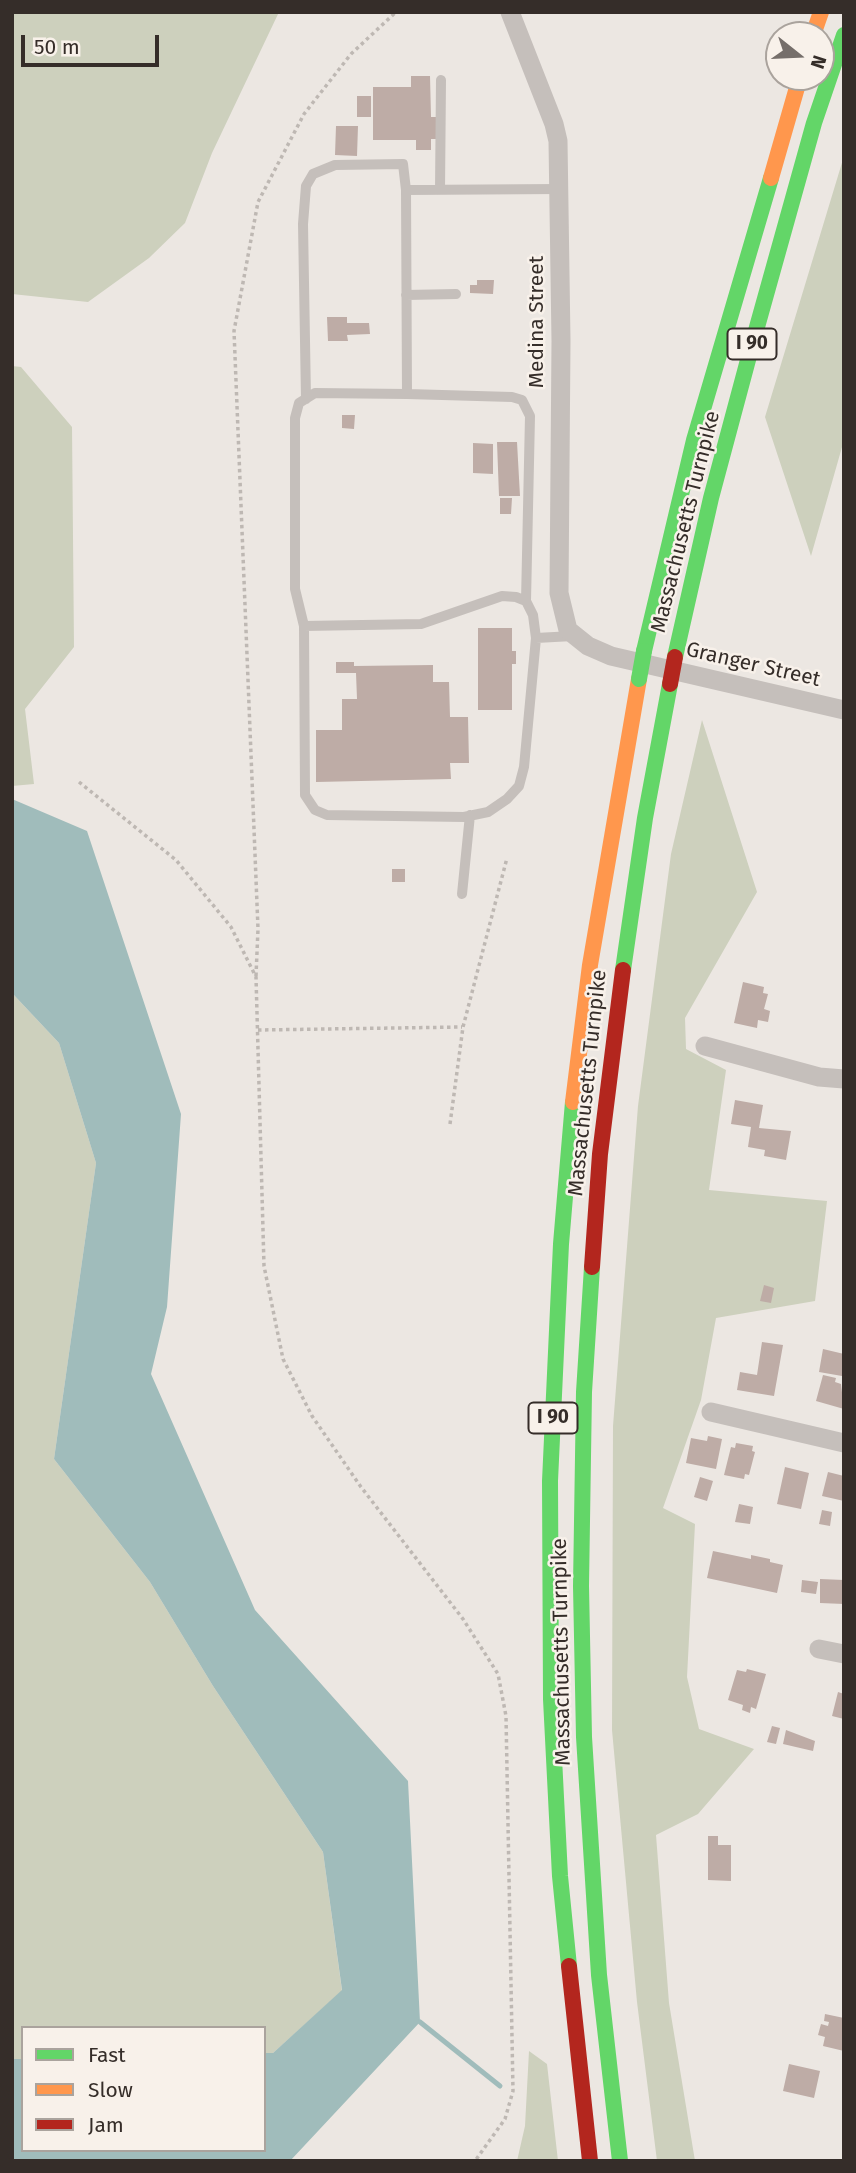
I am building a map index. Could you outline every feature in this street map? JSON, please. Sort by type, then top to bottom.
[{"type":"highway","name":"Massachusetts Turnpike","points":[[620,2161],[599,1975],[584,1737],[581,1586],[584,1392],[600,1154],[612,1042],[645,818],[675,657],[711,498],[748,358],[814,123],[844,35]]},
{"type":"highway","name":"Massachusetts Turnpike","points":[[590,2161],[560,1875],[551,1699],[550,1481],[561,1244],[573,1108],[590,965],[644,651],[694,440],[796,91]]},
{"type":"street","name":"Medina Street","points":[[510,12],[554,124],[560,189],[559,593],[565,623],[573,636]]},
{"type":"street","name":"Granger Street","points":[[573,636],[611,656],[844,710]]},
{"type":"street","points":[[705,1046],[820,1077],[844,1079]]},
{"type":"street","points":[[711,1412],[844,1443]]},
{"type":"street","points":[[819,1649],[844,1654]]},
{"type":"lane","points":[[440,190],[441,80]]},
{"type":"lane","points":[[306,399],[303,224],[306,186],[313,174],[335,165],[403,164],[406,190],[407,394]]},
{"type":"lane","points":[[406,190],[560,189]]},
{"type":"lane","points":[[406,295],[456,294]]},
{"type":"lane","points":[[316,394],[512,397],[522,400],[530,416],[526,601],[533,615],[536,638],[524,767],[519,786],[507,799],[488,811],[470,815],[327,815],[315,810],[304,795],[304,626],[295,589],[295,418],[299,402],[306,399],[316,394]]},
{"type":"lane","points":[[304,626],[421,624],[502,596],[526,601]]},
{"type":"lane","points":[[536,638],[573,636]]},
{"type":"lane","points":[[463,894],[470,815]]},
{"type":"path","points":[[396,12],[351,54],[304,114],[258,202],[234,331],[258,929],[256,977],[264,1266],[283,1359],[312,1416],[360,1487],[463,1619],[498,1674],[506,1716],[513,2091],[505,2119],[475,2161]]},
{"type":"path","points":[[79,782],[176,860],[231,927],[256,977]]},
{"type":"path","points":[[450,1124],[463,1027],[506,858]]},
{"type":"path","points":[[258,1030],[463,1027]]},
{"type":"green space","points":[[12,12],[279,12],[212,153],[185,223],[149,258],[88,302],[12,294]]},
{"type":"green space","points":[[844,156],[844,440],[811,556],[765,417]]},
{"type":"green space","points":[[12,366],[21,367],[72,427],[74,647],[25,709],[34,784],[12,786]]},
{"type":"green space","points":[[702,720],[757,892],[685,1018],[686,1049],[726,1070],[709,1190],[827,1201],[815,1301],[716,1318],[701,1400],[663,1508],[695,1524],[687,1677],[699,1729],[754,1749],[698,1814],[656,1835],[669,2003],[695,2161],[657,2161],[637,2002],[612,1730],[613,1426],[638,1106],[671,854]]},
{"type":"green space","points":[[12,993],[59,1043],[96,1163],[54,1459],[150,1582],[213,1686],[323,1852],[342,1991],[273,2053],[266,2053],[266,2026],[21,2026],[21,2059],[12,2059]]},
{"type":"green space","points":[[529,2051],[547,2064],[558,2161],[517,2161],[525,2126]]},
{"type":"water","points":[[12,799],[87,831],[181,1114],[167,1307],[151,1374],[255,1610],[408,1781],[420,2022],[290,2161],[12,2161],[12,2059],[21,2059],[21,2152],[266,2152],[266,2053],[273,2053],[342,1990],[323,1852],[213,1686],[150,1582],[54,1459],[96,1163],[59,1043],[12,993]]},
{"type":"building","points":[[411,76],[430,76],[431,117],[437,117],[437,139],[431,139],[431,150],[416,150],[416,140],[373,140],[373,87],[411,87]]},
{"type":"building","points":[[357,96],[371,96],[371,117],[357,117]]},
{"type":"building","points":[[336,126],[358,126],[357,156],[335,155]]},
{"type":"building","points":[[477,280],[494,280],[493,294],[470,293],[470,285],[477,285]]},
{"type":"building","points":[[327,317],[347,317],[347,323],[369,323],[370,334],[347,335],[348,341],[328,341]]},
{"type":"building","points":[[342,415],[355,415],[354,429],[342,428]]},
{"type":"building","points":[[497,442],[517,442],[520,496],[499,496]]},
{"type":"building","points":[[473,443],[493,444],[493,474],[473,473]]},
{"type":"building","points":[[500,498],[512,498],[511,514],[500,514]]},
{"type":"building","points":[[478,628],[512,628],[512,651],[516,651],[516,664],[512,664],[512,710],[478,710]]},
{"type":"building","points":[[336,662],[354,662],[354,666],[433,665],[433,682],[449,682],[450,717],[468,717],[469,763],[450,763],[451,779],[316,782],[316,730],[342,730],[342,699],[357,699],[356,673],[336,673]]},
{"type":"building","points":[[392,869],[405,869],[405,882],[392,882]]},
{"type":"building","points":[[743,982],[764,987],[763,993],[768,994],[764,1009],[770,1011],[768,1022],[758,1020],[757,1028],[734,1023]]},
{"type":"building","points":[[735,1100],[763,1105],[759,1128],[791,1131],[786,1160],[764,1156],[765,1150],[748,1147],[751,1127],[731,1124]]},
{"type":"building","points":[[764,1285],[774,1288],[771,1303],[760,1301]]},
{"type":"building","points":[[762,1342],[783,1345],[774,1396],[737,1390],[740,1372],[757,1375]]},
{"type":"building","points":[[823,1349],[844,1354],[842,1376],[819,1372]]},
{"type":"building","points":[[823,1375],[836,1378],[835,1382],[841,1384],[844,1409],[816,1401]]},
{"type":"building","points":[[708,1436],[722,1439],[716,1469],[686,1463],[691,1438],[707,1441]]},
{"type":"building","points":[[736,1443],[753,1446],[752,1451],[755,1452],[749,1475],[745,1474],[744,1479],[724,1475],[731,1447],[735,1448]]},
{"type":"building","points":[[785,1467],[809,1473],[801,1509],[777,1504]]},
{"type":"building","points":[[828,1472],[844,1476],[844,1501],[822,1496]]},
{"type":"building","points":[[700,1477],[713,1481],[707,1501],[694,1497]]},
{"type":"building","points":[[739,1504],[753,1507],[750,1524],[735,1522]]},
{"type":"building","points":[[822,1510],[832,1512],[830,1526],[819,1524]]},
{"type":"building","points":[[713,1551],[751,1559],[751,1555],[783,1565],[777,1593],[707,1578]]},
{"type":"building","points":[[820,1579],[844,1580],[844,1604],[820,1603]]},
{"type":"building","points":[[802,1580],[818,1582],[816,1594],[801,1592]]},
{"type":"building","points":[[747,1669],[766,1674],[756,1709],[751,1707],[750,1713],[742,1710],[743,1705],[728,1700],[737,1670],[746,1672]]},
{"type":"building","points":[[838,1692],[844,1694],[844,1719],[832,1716]]},
{"type":"building","points":[[772,1726],[780,1728],[776,1744],[767,1742]]},
{"type":"building","points":[[786,1730],[815,1741],[813,1751],[783,1744]]},
{"type":"building","points":[[708,1836],[718,1836],[718,1845],[731,1845],[731,1881],[708,1880]]},
{"type":"building","points":[[825,2014],[844,2018],[844,2051],[823,2046],[825,2037],[818,2035],[821,2024],[828,2026],[829,2022],[824,2021]]},
{"type":"building","points":[[789,2064],[820,2071],[814,2098],[783,2091]]},
{"type":"waterway","points":[[420,2022],[500,2086]]},
{"type":"traffic: fast","points":[[675,657],[711,498],[752,345],[814,123],[844,35]]},
{"type":"traffic: fast","points":[[644,651],[694,440],[771,178]]},
{"type":"traffic: fast","points":[[639,679],[644,651]]},
{"type":"traffic: fast","points":[[623,970],[645,818],[670,684]]},
{"type":"traffic: fast","points":[[569,1966],[560,1876],[551,1699],[550,1481],[561,1244],[573,1102]]},
{"type":"traffic: fast","points":[[592,1267],[584,1392],[581,1586],[584,1737],[599,1975],[620,2161]]},
{"type":"traffic: slow","points":[[818,21],[821,12]]},
{"type":"traffic: slow","points":[[771,178],[796,91]]},
{"type":"traffic: slow","points":[[573,1102],[590,965],[639,679]]},
{"type":"traffic: jam","points":[[670,684],[675,657]]},
{"type":"traffic: jam","points":[[592,1267],[600,1154],[623,970]]},
{"type":"traffic: jam","points":[[569,1966],[590,2161]]}]
